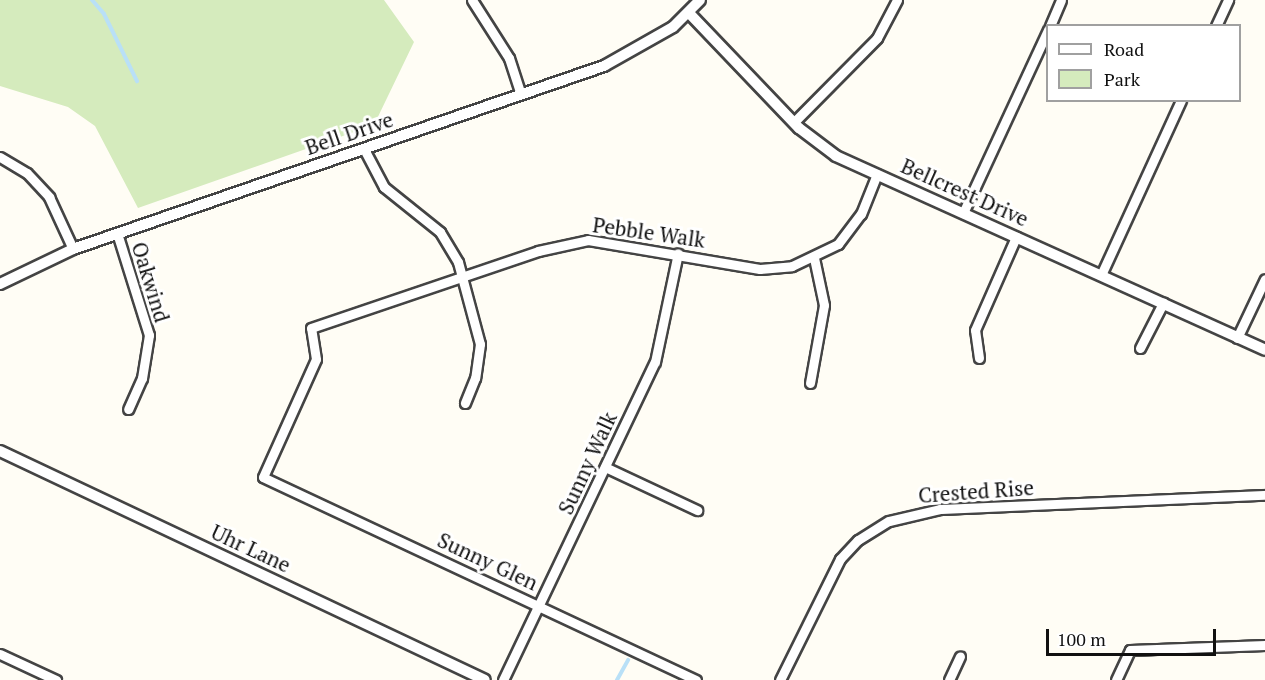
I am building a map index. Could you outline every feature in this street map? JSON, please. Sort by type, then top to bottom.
[{"type":"street","points":[[471,0],[509,58],[521,94]]},
{"type":"street","name":"Bell Drive","points":[[0,284],[73,249],[628,55],[688,13],[700,0]]},
{"type":"street","points":[[794,122],[877,38],[897,0]]},
{"type":"street","points":[[1051,24],[1062,0]]},
{"type":"street","points":[[1217,24],[1228,0]]},
{"type":"street","name":"Bellcrest Drive","points":[[688,13],[794,122],[836,156],[1101,274],[1265,351]]},
{"type":"street","points":[[963,213],[1046,32]]},
{"type":"street","points":[[1101,274],[1180,102]]},
{"type":"street","points":[[364,149],[384,187],[423,214],[450,244],[463,277],[480,344],[475,378],[465,402]]},
{"type":"street","points":[[0,157],[27,173],[49,197],[73,249]]},
{"type":"street","name":"Pebble Walk","points":[[263,477],[316,359],[310,328],[545,249],[588,240],[760,268],[792,266],[814,258],[847,233],[867,203],[878,174]]},
{"type":"street","name":"Oakwind","points":[[117,234],[149,335],[148,357],[128,409]]},
{"type":"street","points":[[979,358],[975,330],[1016,237]]},
{"type":"street","name":"Sunny Walk","points":[[503,680],[541,606],[662,344],[678,253]]},
{"type":"street","points":[[810,382],[824,305],[814,258]]},
{"type":"street","points":[[1237,338],[1265,279]]},
{"type":"street","points":[[1140,348],[1163,303]]},
{"type":"street","name":"Uhr Lane","points":[[0,452],[486,680]]},
{"type":"street","points":[[605,466],[698,510]]},
{"type":"street","name":"Sunny Glen","points":[[263,477],[696,680]]},
{"type":"street","name":"Crested Rise","points":[[780,680],[840,559],[858,540],[889,521],[940,509],[1265,495]]},
{"type":"street","points":[[1116,680],[1130,650],[1265,645]]},
{"type":"street","points":[[0,654],[56,680]]},
{"type":"street","points":[[949,680],[960,656]]},
{"type":"green space","points":[[0,0],[384,0],[414,42],[374,125],[138,208],[95,126],[68,107],[0,86]]},
{"type":"waterway","points":[[92,0],[104,14],[137,81]]},
{"type":"waterway","points":[[617,680],[628,660]]}]
